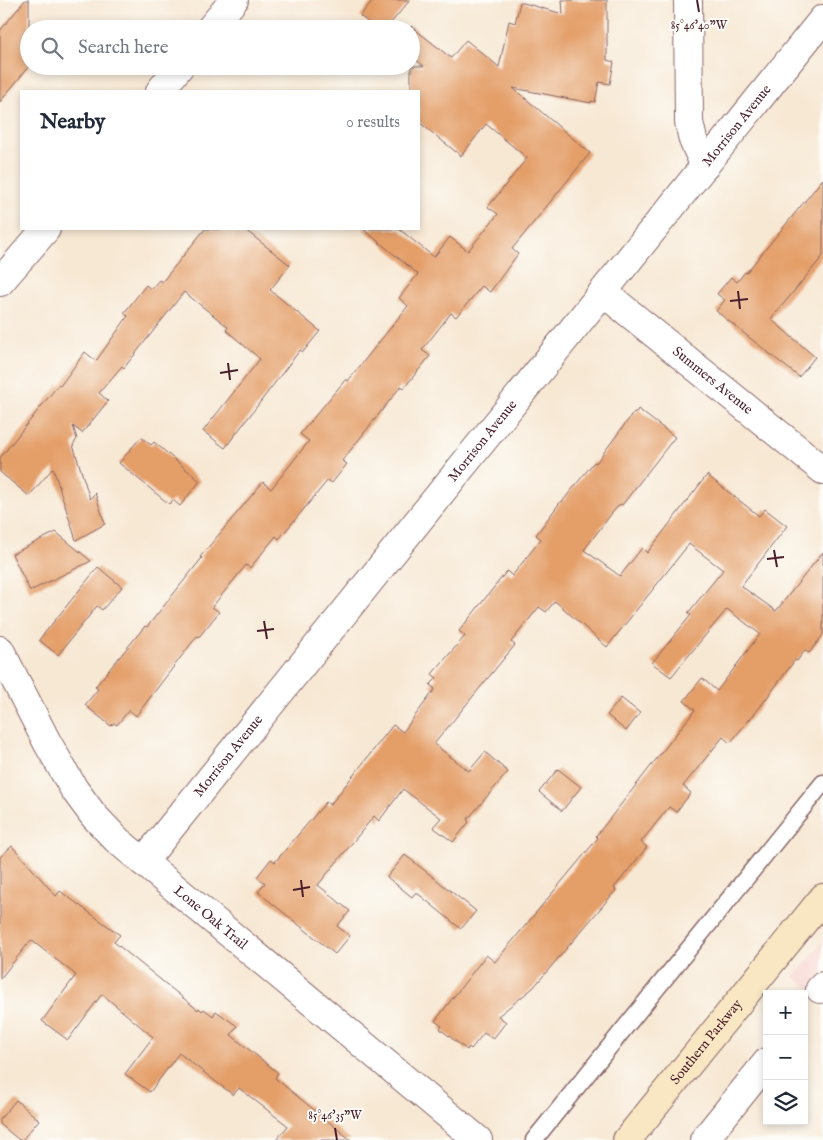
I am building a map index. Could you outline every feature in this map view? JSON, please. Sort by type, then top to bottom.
[{"type":"main road","name":"Southern Parkway","points":[[627,1140],[823,898]]},
{"type":"street","points":[[217,20],[234,0]]},
{"type":"street","points":[[688,0],[689,122],[693,140],[705,166]]},
{"type":"street","name":"Morrison Avenue","points":[[143,862],[823,19]]},
{"type":"street","points":[[161,90],[173,75]]},
{"type":"street","points":[[0,282],[45,230]]},
{"type":"street","name":"Summers Avenue","points":[[603,292],[823,470]]},
{"type":"street","name":"Lone Oak Trail","points":[[0,650],[47,742],[74,789],[94,816],[117,840],[478,1140]]},
{"type":"street","points":[[704,1140],[763,1067]]},
{"type":"lane","points":[[534,1140],[823,783]]},
{"type":"shaded area","points":[[823,941],[823,1000],[794,977]]},
{"type":"building","points":[[25,0],[29,0],[29,20],[20,20],[20,75],[22,75],[0,102],[0,31]]},
{"type":"building","points":[[373,0],[410,0],[393,20],[365,20],[360,16]]},
{"type":"building","points":[[562,0],[607,0],[607,60],[614,62],[610,84],[599,82],[595,102],[591,101],[591,103],[513,88],[590,153],[512,249],[518,254],[490,292],[482,286],[456,317],[451,313],[422,350],[430,356],[404,388],[401,386],[342,461],[347,464],[332,483],[328,480],[279,539],[276,536],[250,568],[246,565],[212,607],[219,612],[199,637],[197,636],[136,716],[129,710],[117,725],[114,723],[111,726],[85,705],[98,689],[95,687],[145,626],[147,627],[202,558],[200,557],[263,482],[271,489],[309,441],[300,434],[346,379],[348,381],[408,306],[399,298],[418,274],[364,230],[400,230],[434,257],[450,237],[468,251],[498,214],[488,207],[527,158],[486,124],[461,156],[420,123],[420,90],[411,90],[411,75],[420,75],[420,66],[424,66],[420,63],[420,33],[451,58],[466,40],[499,67],[509,21],[515,23],[520,2],[563,14]]},
{"type":"building","points":[[823,179],[823,256],[771,319],[815,357],[799,377],[716,311],[725,300],[717,294],[731,277],[737,282],[746,273]]},
{"type":"building","points":[[204,230],[245,230],[290,265],[270,290],[320,331],[303,352],[300,350],[225,448],[203,431],[260,359],[226,330],[228,327],[184,292],[124,368],[122,366],[99,393],[108,401],[82,433],[73,426],[77,439],[73,445],[90,499],[95,493],[105,524],[76,540],[53,468],[29,496],[0,472],[0,458],[59,384],[60,386],[85,352],[96,361],[128,316],[124,313],[146,285],[151,289],[159,280],[162,282]]},
{"type":"building","points":[[638,409],[675,437],[584,550],[620,576],[642,548],[647,553],[707,475],[759,516],[765,509],[787,526],[741,586],[776,611],[823,552],[823,635],[809,653],[805,650],[797,661],[795,660],[730,743],[723,737],[683,786],[691,793],[676,812],[669,807],[641,842],[647,847],[614,888],[616,890],[533,988],[498,1016],[506,1022],[493,1039],[484,1033],[471,1049],[469,1047],[467,1050],[440,1029],[442,1026],[435,1021],[486,955],[495,962],[598,838],[596,836],[695,710],[684,701],[702,678],[717,691],[760,634],[727,609],[671,677],[652,663],[691,615],[688,613],[723,570],[689,544],[607,647],[555,601],[546,612],[539,607],[511,642],[515,645],[434,744],[469,771],[485,752],[508,772],[467,820],[469,822],[453,842],[433,827],[441,818],[403,789],[379,821],[374,816],[318,885],[350,911],[337,926],[350,936],[335,954],[258,892],[265,883],[257,877],[271,859],[275,862],[326,802],[330,805],[393,725],[403,732],[435,689],[430,685],[437,678],[432,674],[465,636],[459,631],[507,571],[512,576],[541,539],[536,535],[561,501],[594,462],[596,463]]},
{"type":"building","points":[[141,437],[151,445],[154,442],[200,481],[180,506],[173,500],[169,504],[119,463]]},
{"type":"building","points":[[56,532],[91,561],[30,591],[12,554]]},
{"type":"building","points":[[98,567],[122,587],[102,610],[97,606],[58,655],[39,640]]},
{"type":"building","points":[[621,698],[640,713],[626,731],[607,715]]},
{"type":"building","points":[[558,769],[581,787],[562,811],[539,792]]},
{"type":"building","points":[[12,846],[56,896],[60,891],[120,935],[114,942],[198,1010],[199,1008],[202,1011],[204,1009],[213,1016],[216,1011],[237,1026],[231,1035],[278,1073],[275,1078],[351,1140],[276,1140],[288,1126],[239,1088],[233,1095],[179,1053],[150,1092],[125,1074],[153,1037],[102,994],[68,1040],[42,1021],[76,975],[31,940],[0,979],[0,857]]},
{"type":"building","points":[[405,855],[476,911],[461,929],[416,892],[412,897],[387,877]]},
{"type":"building","points":[[16,1100],[39,1120],[22,1140],[19,1140],[0,1124],[0,1119]]}]
